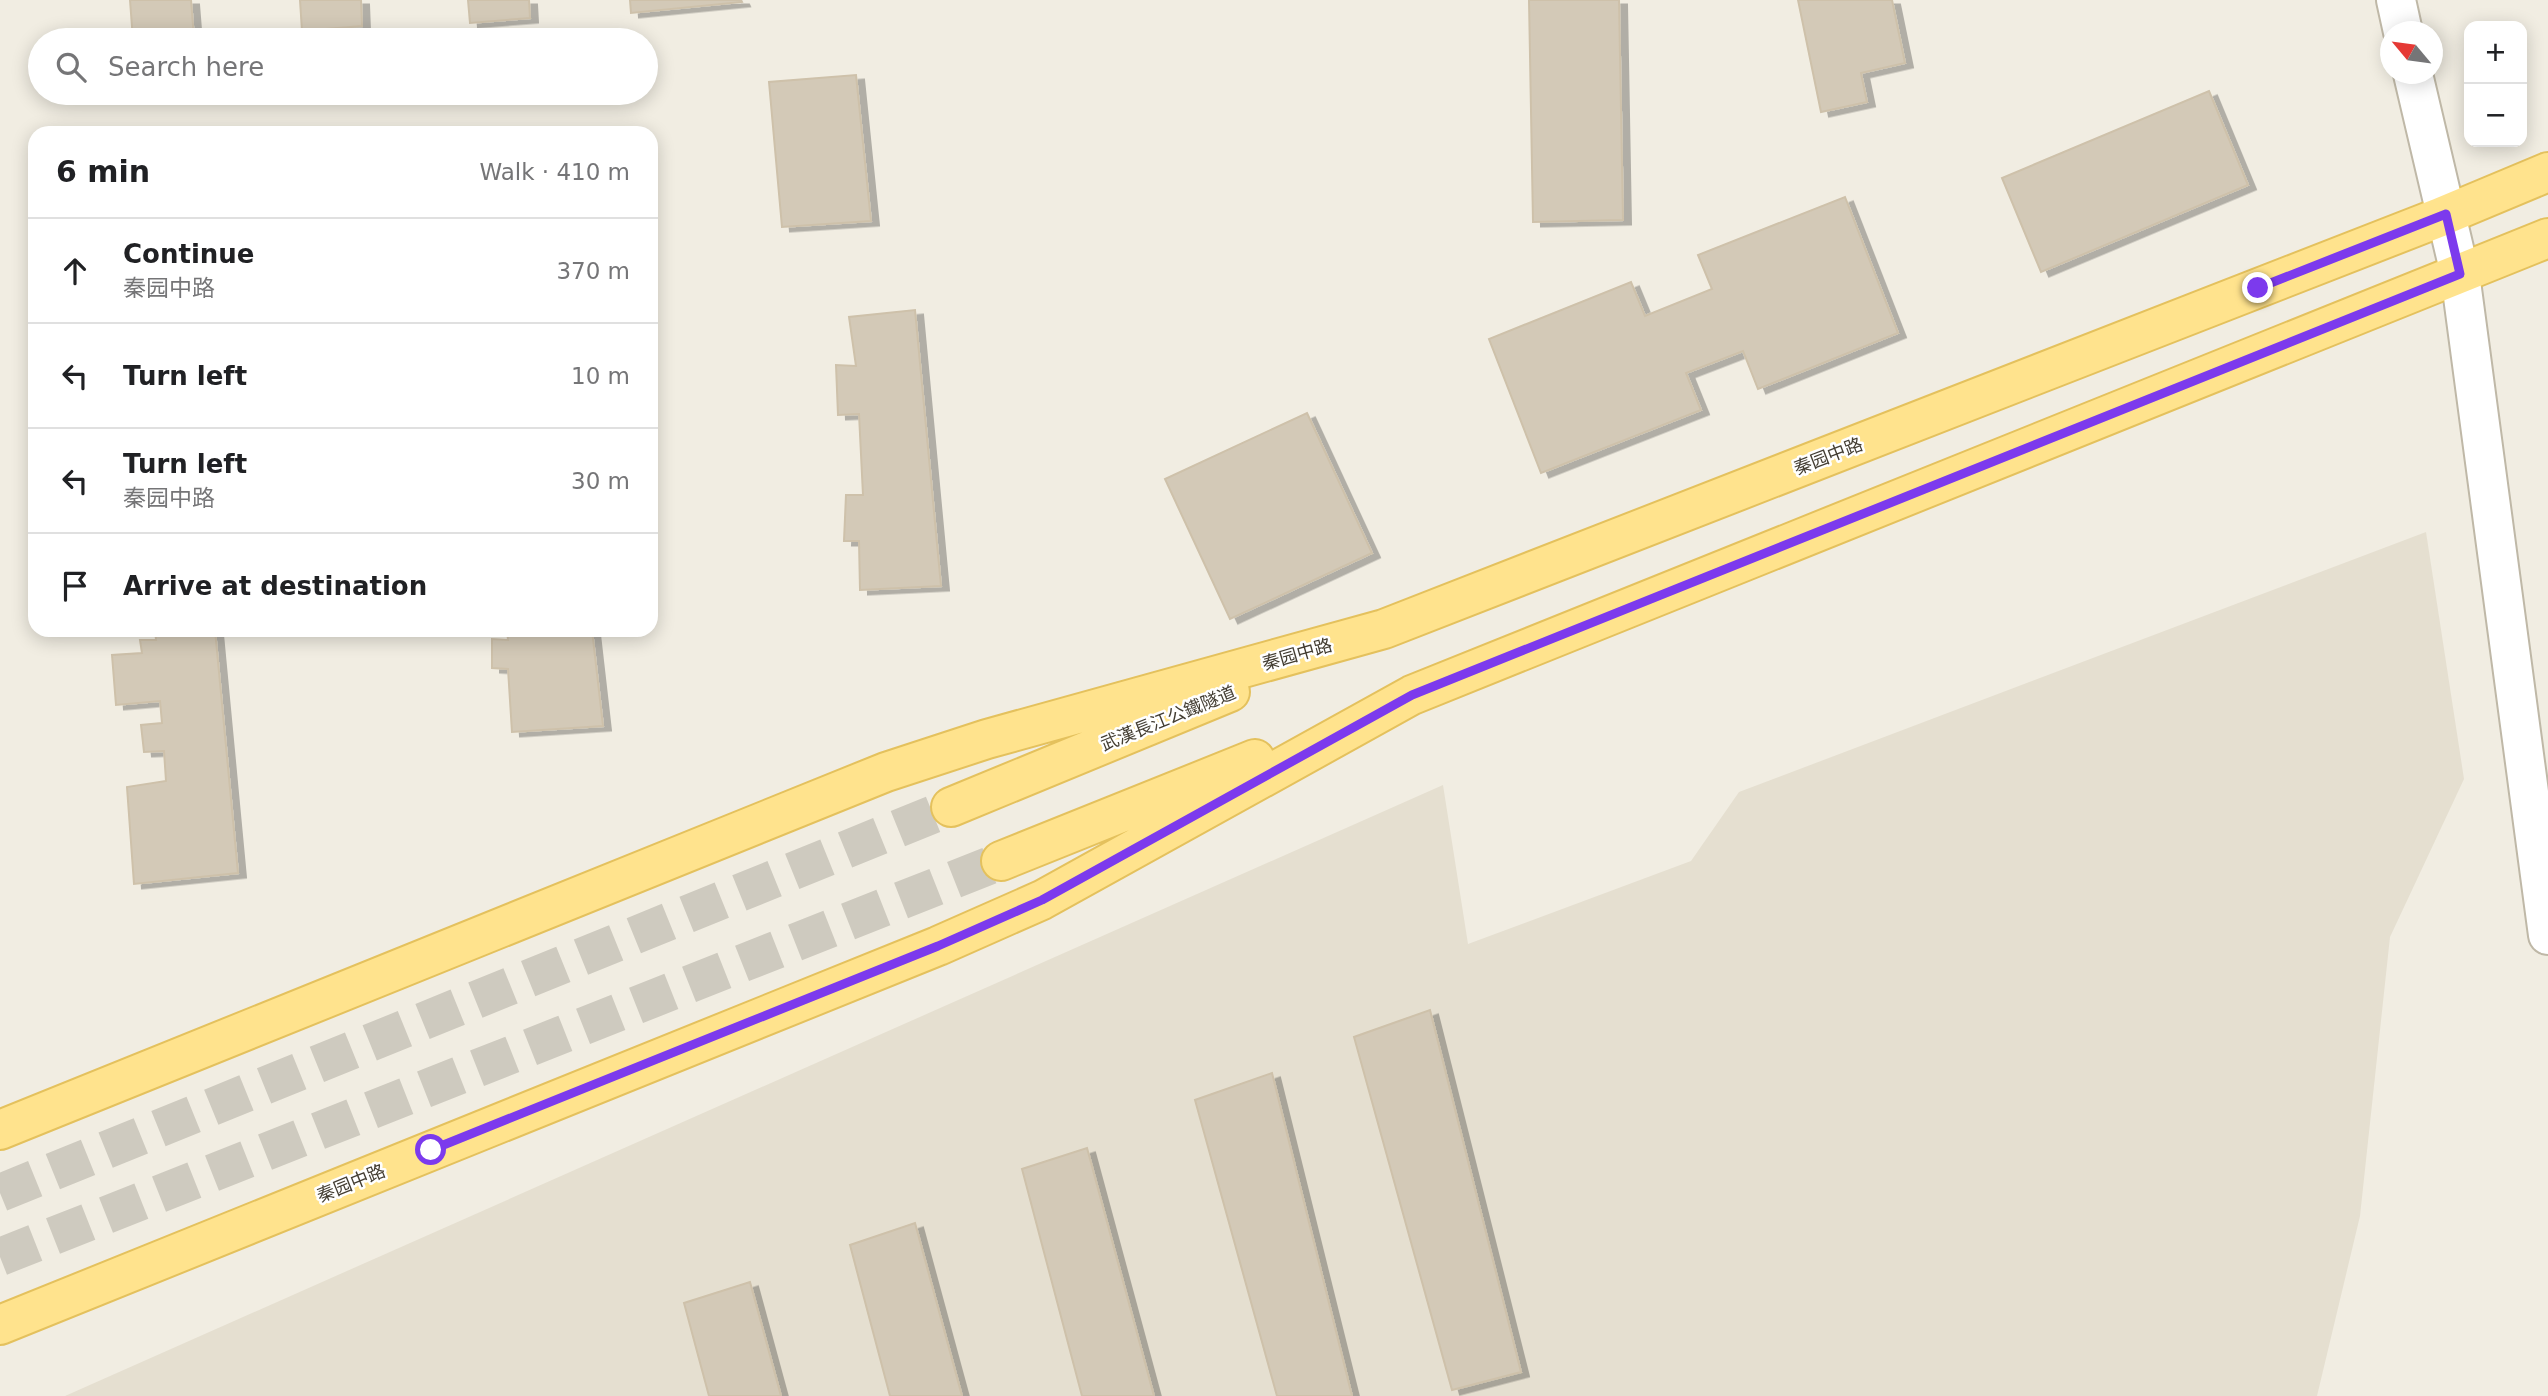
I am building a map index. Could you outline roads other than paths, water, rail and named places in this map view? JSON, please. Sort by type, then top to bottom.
[{"type":"main road","name":"秦园中路","points":[[0,1130],[886,772],[987,739],[1384,629],[2548,172]]},
{"type":"main road","name":"秦园中路","points":[[0,1325],[912,956],[1042,900],[1412,695],[2548,238]]},
{"type":"main road","name":"武漢長江公鐵隧道","points":[[951,807],[1384,629]]},
{"type":"main road","points":[[1001,861],[1412,695]]},
{"type":"street","points":[[2396,0],[2401,21]]},
{"type":"street","points":[[2415,84],[2460,274],[2548,935]]},
{"type":"tunnel","points":[[0,1193],[951,807]]},
{"type":"tunnel","points":[[0,1257],[1001,861]]}]
